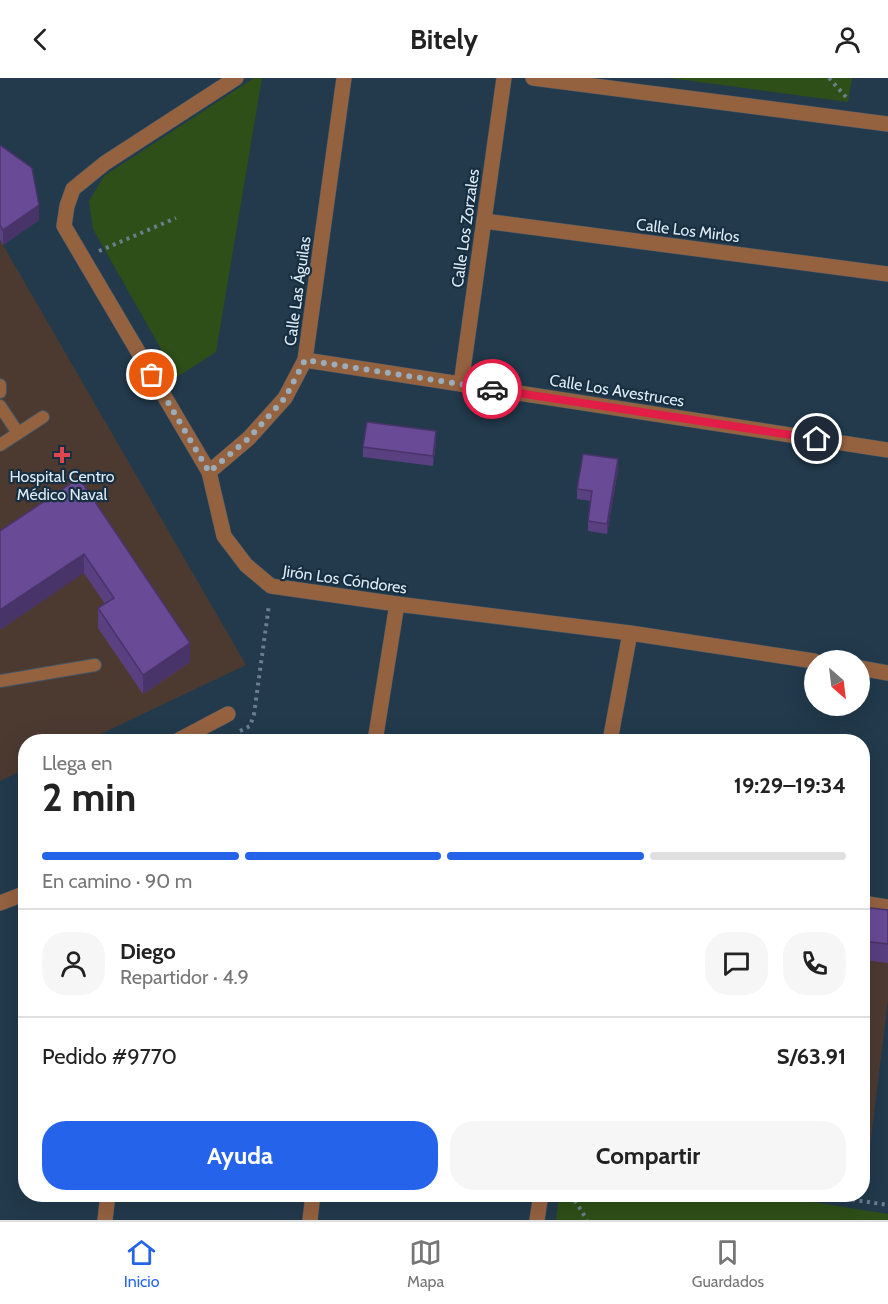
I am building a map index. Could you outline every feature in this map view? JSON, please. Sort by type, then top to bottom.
[{"type":"street","name":"Jirón Los Cóndores","points":[[236,78],[105,163],[73,189],[67,206],[64,226],[209,472],[224,536],[246,565],[271,586],[630,633],[804,659]]},
{"type":"street","name":"Calle Las Águilas","points":[[209,472],[249,438],[285,398],[305,360],[344,78]]},
{"type":"street","name":"Calle Los Zorzales","points":[[461,384],[504,78]]},
{"type":"street","points":[[533,78],[888,123]]},
{"type":"street","name":"Calle Los Mirlos","points":[[484,221],[888,274]]},
{"type":"street","name":"Calle Los Avestruces","points":[[305,360],[888,450]]},
{"type":"street","points":[[376,734],[397,604]]},
{"type":"street","points":[[611,734],[630,633]]},
{"type":"street","points":[[870,670],[888,673]]},
{"type":"street","points":[[190,734],[228,714]]},
{"type":"street","points":[[0,903],[18,896]]},
{"type":"street","points":[[870,904],[888,907]]},
{"type":"street","points":[[105,1220],[107,1202]]},
{"type":"street","points":[[310,1220],[312,1202]]},
{"type":"street","points":[[537,1220],[540,1202]]},
{"type":"lane","points":[[0,385],[0,392]]},
{"type":"lane","points":[[0,406],[18,433]]},
{"type":"lane","points":[[0,445],[44,417]]},
{"type":"lane","points":[[0,681],[95,665]]},
{"type":"path","points":[[829,78],[846,97]]},
{"type":"path","points":[[83,257],[176,218]]},
{"type":"path","points":[[213,722],[227,730],[239,732],[250,726],[255,714],[271,586]]},
{"type":"path","points":[[576,1202],[587,1220]]},
{"type":"path","points":[[868,1202],[888,1205]]},
{"type":"shaded area","name":"Hospital Centro Médico Naval","points":[[0,240],[246,665],[101,734],[18,734],[18,772],[0,781]]},
{"type":"shaded area","points":[[870,922],[888,924],[888,1000],[870,1147]]},
{"type":"green space","points":[[254,78],[262,78],[216,352],[177,377],[93,229],[89,201],[104,176]]},
{"type":"green space","points":[[670,78],[852,78],[848,102]]},
{"type":"green space","points":[[558,1202],[812,1202],[888,1214],[888,1220],[556,1220]]},
{"type":"building","points":[[0,145],[32,168],[39,205],[3,230],[0,225]]},
{"type":"building","points":[[367,422],[436,431],[433,456],[363,447]]},
{"type":"building","points":[[583,454],[618,459],[607,524],[588,521],[592,491],[577,489]]},
{"type":"building","points":[[79,478],[190,643],[143,675],[98,608],[114,598],[84,554],[0,610],[0,531]]},
{"type":"building","points":[[870,908],[888,910],[888,944],[870,942]]},
{"type":"way so far","points":[[152,375],[209,472],[249,438],[285,398],[305,360],[492,389]]},
{"type":"place","name":"Hospital Centro Médico Naval","points":[[62,455]]},
{"type":"route","points":[[492,389],[817,439]]}]
